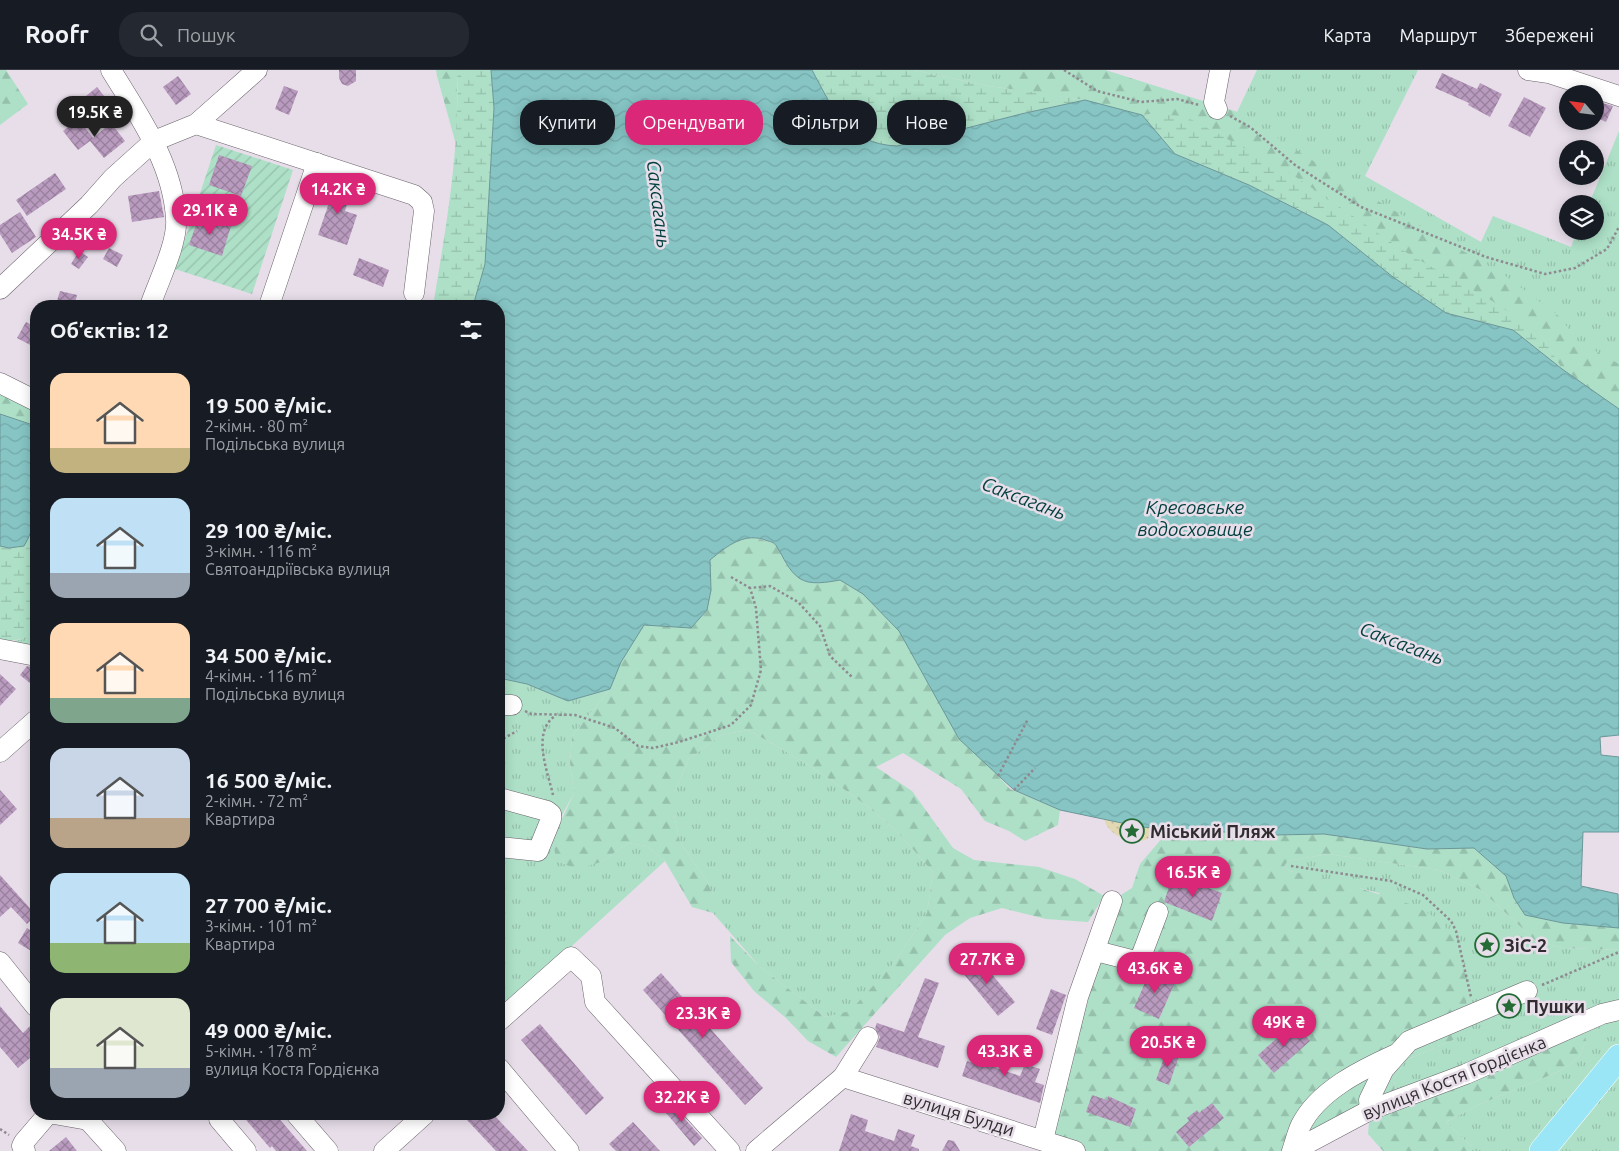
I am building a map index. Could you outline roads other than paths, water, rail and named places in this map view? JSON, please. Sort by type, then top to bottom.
[{"type":"main road","points":[[1542,1151],[1619,1056]]},
{"type":"street","points":[[111,70],[154,141],[169,185],[176,219],[174,237],[152,300]]},
{"type":"street","points":[[4,282],[89,205],[112,178],[154,141],[196,124],[257,70]]},
{"type":"street","points":[[1217,110],[1214,102],[1220,70]]},
{"type":"street","points":[[1528,70],[1549,73],[1619,96]]},
{"type":"street","points":[[196,124],[414,195],[422,202],[424,212],[414,294]]},
{"type":"street","points":[[271,300],[317,163]]},
{"type":"street","points":[[0,383],[30,397]]},
{"type":"street","points":[[0,649],[30,655]]},
{"type":"street","points":[[0,752],[30,725]]},
{"type":"street","points":[[505,800],[551,814],[538,851],[505,848]]},
{"type":"street","points":[[1044,1140],[1078,996],[1096,951],[1112,901]]},
{"type":"street","points":[[1096,951],[1139,962],[1158,912]]},
{"type":"street","points":[[505,1016],[571,957],[592,976],[595,1002],[730,1151]]},
{"type":"street","points":[[0,962],[30,1000]]},
{"type":"street","points":[[1370,1110],[1369,1100],[1375,1084],[1395,1054],[1409,1041],[1527,991]]},
{"type":"street","name":"вулиця Костя Гордієнка","points":[[1292,1151],[1370,1110],[1466,1074],[1602,1014],[1619,1010]]},
{"type":"street","points":[[756,1151],[843,1077],[868,1037]]},
{"type":"street","points":[[1292,1151],[1301,1124],[1318,1102],[1345,1081],[1395,1054]]},
{"type":"street","points":[[505,1075],[570,1151]]},
{"type":"street","name":"вулиця Булди","points":[[843,1077],[1076,1151]]},
{"type":"street","points":[[25,1151],[22,1146],[24,1142],[43,1120]]},
{"type":"street","points":[[88,1120],[116,1151]]},
{"type":"street","points":[[220,1120],[245,1151]]},
{"type":"street","points":[[301,1120],[328,1151]]},
{"type":"street","points":[[392,1149],[419,1120]]},
{"type":"water","name":"Кресовське водосховище","points":[[491,70],[812,70],[828,100],[773,100],[773,145],[877,145],[877,143],[897,146],[966,145],[966,128],[1085,100],[1142,115],[1175,154],[1249,185],[1328,225],[1393,277],[1446,313],[1513,330],[1562,369],[1619,409],[1619,735],[1600,737],[1601,755],[1619,757],[1619,832],[1583,832],[1581,886],[1618,894],[1619,928],[1563,923],[1525,915],[1514,898],[1506,876],[1474,848],[1427,849],[1324,834],[1274,835],[1141,827],[1060,810],[1014,790],[959,739],[899,631],[863,594],[840,580],[819,583],[808,582],[799,578],[786,564],[775,545],[760,538],[744,539],[730,545],[710,560],[711,590],[707,610],[691,628],[644,625],[621,662],[610,689],[568,701],[527,684],[505,679],[505,300],[475,300],[485,264],[494,108]]},
{"type":"water","points":[[0,414],[30,424],[30,535],[24,546],[9,548],[0,546]]},
{"type":"place","name":"Міський Пляж","points":[[1132,831]]},
{"type":"place","name":"ЗіС-2","points":[[1487,945]]},
{"type":"place","name":"Пушки","points":[[1509,1006]]},
{"type":"water label","name":"Саксагань","points":[[659,204]]},
{"type":"water label","name":"Саксагань","points":[[1024,498]]},
{"type":"water label","name":"Саксагань","points":[[1402,643]]}]
